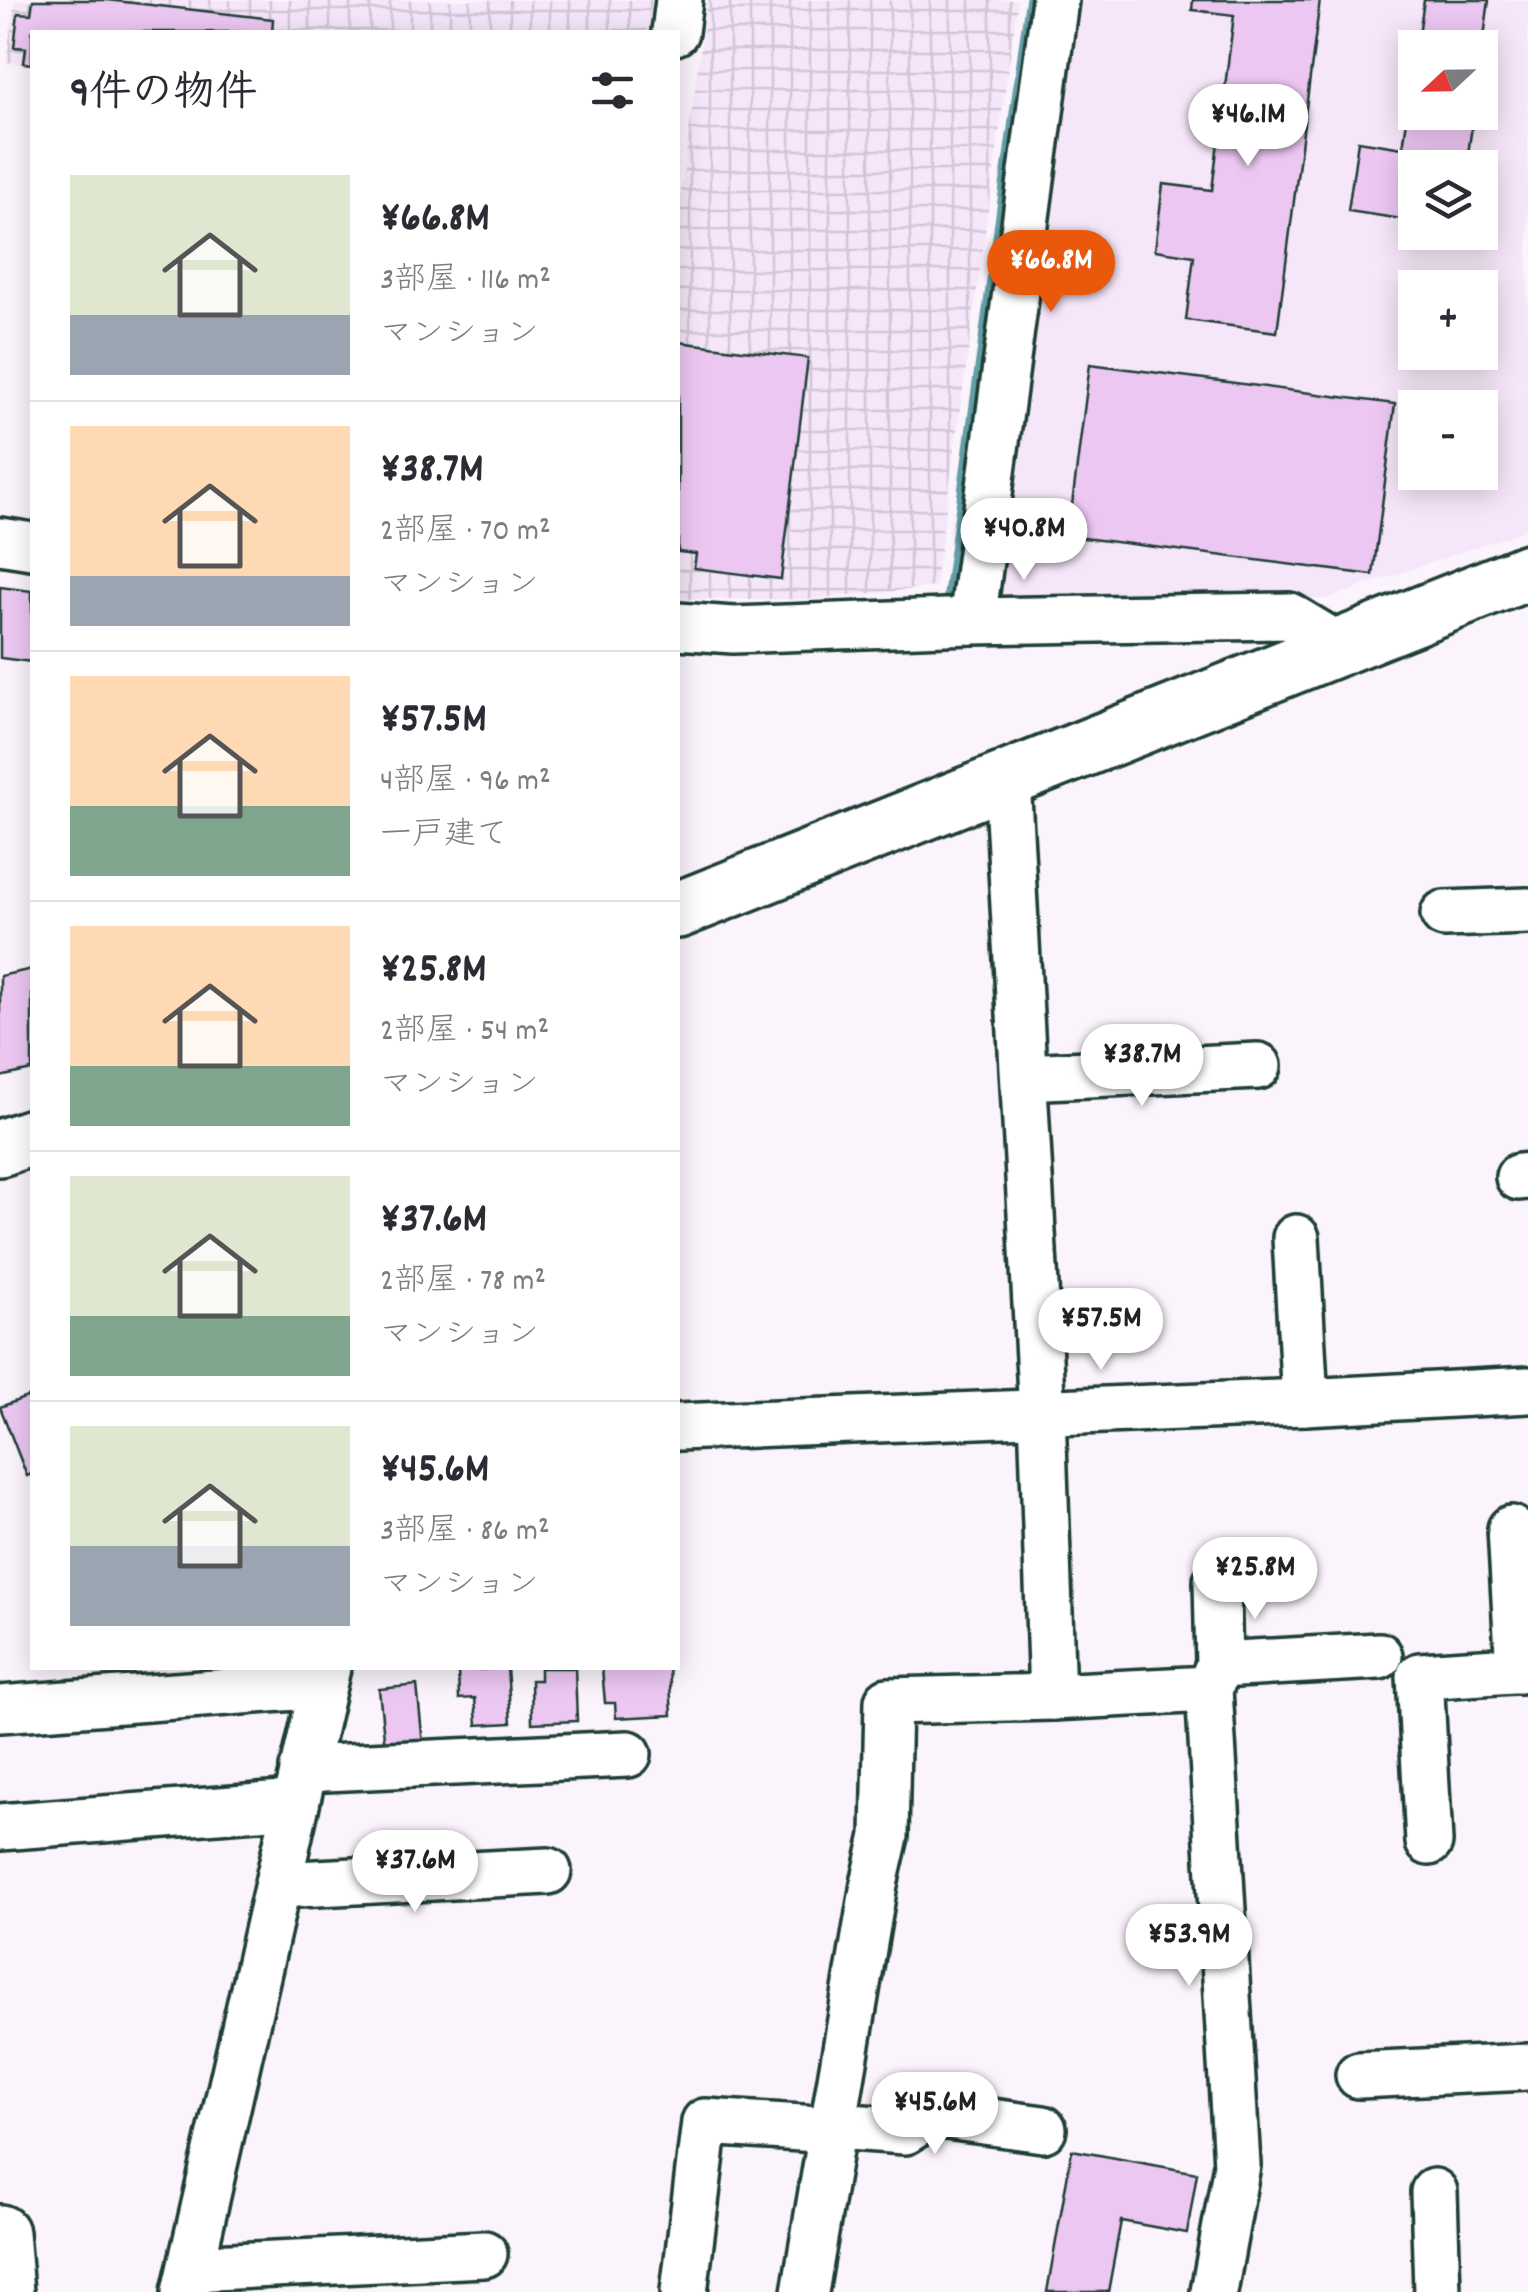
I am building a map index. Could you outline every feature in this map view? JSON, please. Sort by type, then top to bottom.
[{"type":"street","points":[[674,30],[679,0]]},
{"type":"street","points":[[972,621],[1056,0]]},
{"type":"street","points":[[0,542],[30,546]]},
{"type":"street","points":[[680,909],[1528,572]]},
{"type":"street","points":[[680,626],[733,630],[1289,616],[1339,646]]},
{"type":"street","points":[[1007,779],[1042,1413],[1052,1697]]},
{"type":"street","points":[[1444,914],[1528,910]]},
{"type":"street","points":[[1024,1077],[1258,1066]]},
{"type":"street","points":[[0,1148],[30,1138]]},
{"type":"street","points":[[1296,1238],[1305,1402]]},
{"type":"street","points":[[680,1428],[1528,1390]]},
{"type":"street","points":[[1429,1842],[1420,1676],[1523,1669],[1511,1529]]},
{"type":"street","points":[[1214,2292],[1237,2165],[1214,1677],[1217,1581]]},
{"type":"street","points":[[805,2292],[885,1836],[888,1702],[1052,1697],[1379,1656]]},
{"type":"street","points":[[0,1709],[325,1676],[188,2280],[484,2254]]},
{"type":"street","points":[[0,1827],[299,1787],[628,1754]]},
{"type":"street","points":[[278,1885],[548,1871]]},
{"type":"street","points":[[1360,2075],[1528,2067]]},
{"type":"street","points":[[684,2292],[706,2122],[905,2131],[932,2114],[1043,2130]]},
{"type":"street","points":[[1434,2192],[1437,2292]]},
{"type":"street","points":[[0,2233],[5,2292]]},
{"type":"shaded area","points":[[15,0],[652,0],[647,30],[30,30],[30,65],[6,62]]},
{"type":"shaded area","points":[[707,0],[1018,0],[935,587],[813,599],[680,599],[680,198]]},
{"type":"shaded area","points":[[1075,0],[1528,0],[1528,529],[1326,599],[992,603]]},
{"type":"building","points":[[33,0],[107,0],[273,19],[272,30],[30,30],[30,64],[24,63],[26,48],[14,47],[18,13],[31,14]]},
{"type":"building","points":[[1193,0],[1320,0],[1277,332],[1186,320],[1194,256],[1155,250],[1163,184],[1212,190],[1234,15],[1192,10]]},
{"type":"building","points":[[1424,0],[1489,0],[1485,30],[1420,30]]},
{"type":"building","points":[[1406,130],[1471,130],[1469,150],[1398,150],[1398,218],[1348,211],[1358,141],[1403,148]]},
{"type":"building","points":[[680,342],[808,358],[781,579],[694,568],[696,554],[680,552]]},
{"type":"building","points":[[1090,364],[1395,404],[1373,575],[1068,536]]},
{"type":"building","points":[[0,587],[30,591],[30,662],[0,658]]},
{"type":"building","points":[[30,969],[30,1070],[0,1077],[0,976]]},
{"type":"building","points":[[30,1396],[30,1475],[27,1476],[0,1407]]},
{"type":"building","points":[[507,1670],[511,1723],[477,1725],[475,1698],[459,1699],[458,1671]]},
{"type":"building","points":[[540,1670],[575,1670],[577,1721],[532,1723],[531,1680],[540,1680]]},
{"type":"building","points":[[602,1670],[669,1670],[672,1715],[616,1718],[615,1703],[605,1703]]},
{"type":"building","points":[[417,1685],[423,1744],[385,1748],[379,1689]]},
{"type":"building","points":[[1072,2150],[1197,2173],[1187,2233],[1121,2221],[1108,2292],[1047,2292]]},
{"type":"waterway","points":[[948,605],[1031,0]]}]
